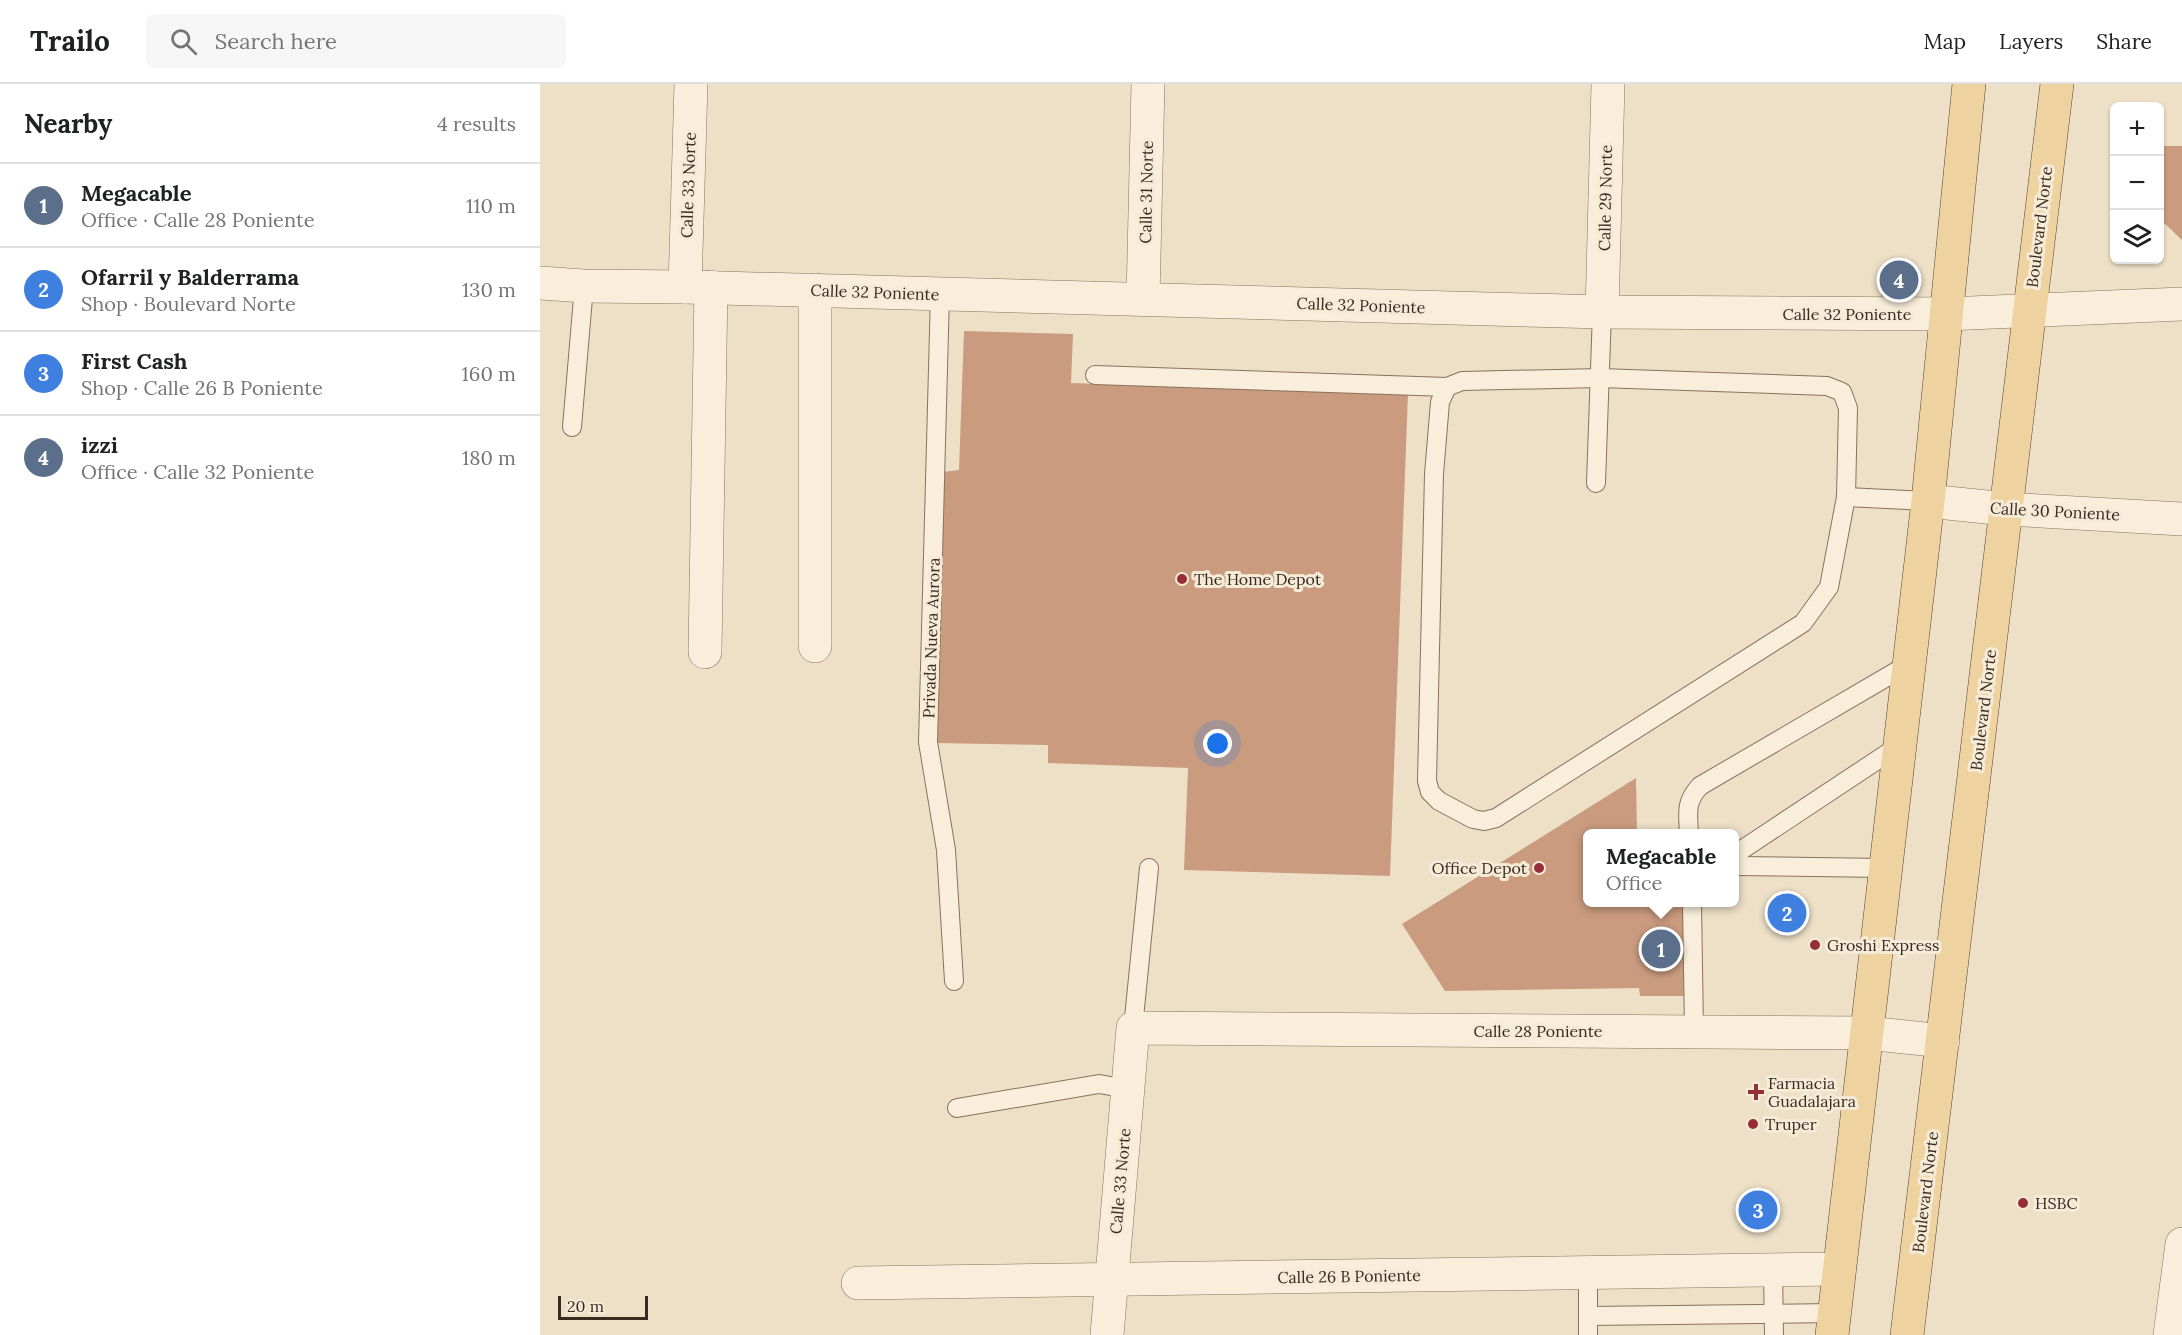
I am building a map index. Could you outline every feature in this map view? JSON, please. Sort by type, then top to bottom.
[{"type":"main road","points":[[1833,1324],[1928,501],[1970,84]]},
{"type":"main road","name":"Boulevard Norte","points":[[1907,1335],[2028,310],[2057,84]]},
{"type":"street","name":"Calle 33 Norte","points":[[691,84],[698,287],[705,652]]},
{"type":"street","name":"Calle 31 Norte","points":[[1143,299],[1148,84]]},
{"type":"street","name":"Calle 29 Norte","points":[[1602,312],[1608,84]]},
{"type":"street","name":"Calle 32 Poniente","points":[[540,283],[1602,312],[1947,314],[2182,304]]},
{"type":"street","points":[[815,290],[815,646]]},
{"type":"street","name":"Calle 30 Poniente","points":[[1928,501],[2006,509],[2182,519]]},
{"type":"street","name":"Calle 33 Norte","points":[[1107,1335],[1133,1028]]},
{"type":"street","name":"Calle 28 Poniente","points":[[1133,1028],[1867,1033],[1943,1041]]},
{"type":"street","points":[[2170,1335],[2182,1244]]},
{"type":"street","name":"Calle 26 B Poniente","points":[[858,1283],[1839,1269]]},
{"type":"lane","points":[[572,427],[584,286]]},
{"type":"lane","name":"Privada Nueva Aurora","points":[[940,294],[928,742],[946,850],[954,981]]},
{"type":"lane","points":[[1596,483],[1602,312]]},
{"type":"lane","points":[[1095,375],[1447,387],[1462,381],[1600,378],[1827,386],[1842,392],[1848,408],[1846,497],[1829,587],[1803,623],[1496,818],[1484,821],[1473,819],[1439,801],[1430,792],[1427,781],[1434,474],[1440,402],[1447,387]]},
{"type":"lane","points":[[1846,497],[1928,501]]},
{"type":"lane","points":[[1689,829],[1687,809],[1691,796],[1700,786],[1909,664]]},
{"type":"lane","points":[[1739,852],[1900,745]]},
{"type":"lane","points":[[1739,866],[1887,868]]},
{"type":"lane","points":[[1133,1028],[1149,868]]},
{"type":"lane","points":[[1692,907],[1694,1032]]},
{"type":"lane","points":[[957,1108],[1100,1084],[1128,1089]]},
{"type":"lane","points":[[1773,1270],[1774,1335]]},
{"type":"lane","points":[[1588,1273],[1588,1335]]},
{"type":"lane","points":[[1588,1316],[1774,1314],[1833,1324]]},
{"type":"building","points":[[2164,146],[2182,146],[2182,240],[2164,223]]},
{"type":"building","points":[[1883,267],[1917,269],[1915,292],[1908,299],[1881,296]]},
{"type":"building","points":[[964,331],[1073,334],[1071,383],[1408,393],[1390,876],[1184,870],[1188,768],[1048,763],[1048,745],[936,743],[943,472],[959,470]]},
{"type":"building","name":"Office Depot","points":[[1636,778],[1637,829],[1583,829],[1583,907],[1683,907],[1684,996],[1640,996],[1639,988],[1445,991],[1402,924]]},
{"type":"place","name":"izzi","points":[[1899,280]]},
{"type":"place","name":"The Home Depot","points":[[1182,579]]},
{"type":"place","name":"Office Depot","points":[[1539,868]]},
{"type":"place","name":"Ofarril y Balderrama","points":[[1787,913]]},
{"type":"place","name":"Groshi Express","points":[[1815,945]]},
{"type":"place","name":"Megacable","points":[[1661,949]]},
{"type":"place","name":"Farmacia Guadalajara","points":[[1756,1092]]},
{"type":"place","name":"Truper","points":[[1753,1124]]},
{"type":"place","name":"HSBC","points":[[2023,1203]]},
{"type":"place","name":"First Cash","points":[[1758,1210]]}]
